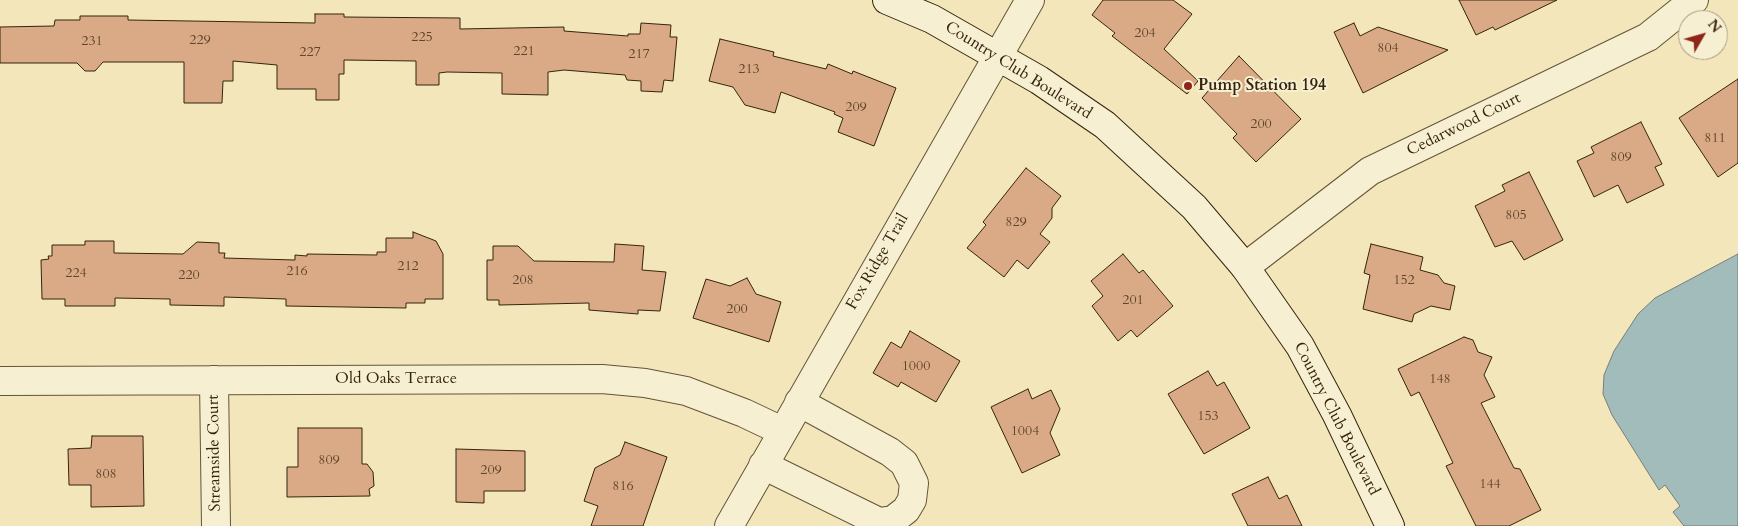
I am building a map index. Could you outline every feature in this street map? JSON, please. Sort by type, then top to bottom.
[{"type":"street","name":"Country Club Boulevard","points":[[887,0],[932,19],[1039,80],[1105,125],[1194,208],[1245,267],[1300,346],[1337,415],[1390,526]]},
{"type":"street","name":"Fox Ridge Trail","points":[[729,526],[1030,0]]},
{"type":"street","name":"Cedarwood Court","points":[[1245,267],[1370,171],[1648,37],[1694,0]]},
{"type":"street","name":"Old Oaks Terrace","points":[[0,381],[592,379],[636,382],[686,391],[744,413],[782,431]]},
{"type":"street","name":"Streamside Court","points":[[214,380],[216,526]]},
{"type":"street","points":[[763,465],[879,522],[893,520],[906,510],[912,500],[914,482],[904,463],[890,452],[799,402]]},
{"type":"water","points":[[1738,254],[1738,526],[1684,526],[1673,512],[1680,506],[1665,485],[1659,490],[1612,415],[1603,394],[1604,375],[1614,351],[1638,314],[1655,298]]},
{"type":"building","points":[[1103,0],[1173,0],[1192,14],[1164,49],[1198,81],[1187,94],[1112,36],[1115,33],[1092,15]]},
{"type":"building","points":[[1459,0],[1557,0],[1495,30],[1493,27],[1476,35]]},
{"type":"building","points":[[315,14],[344,14],[344,17],[460,18],[460,29],[564,27],[564,31],[628,36],[628,34],[640,34],[641,23],[671,25],[670,37],[677,37],[673,81],[664,80],[662,92],[641,91],[641,81],[627,80],[625,75],[564,70],[548,72],[548,95],[502,94],[502,73],[439,73],[439,85],[416,85],[416,61],[344,60],[344,74],[339,74],[339,100],[316,100],[316,89],[277,89],[277,65],[233,61],[233,81],[223,81],[222,103],[184,103],[184,62],[103,62],[95,71],[85,71],[77,63],[0,63],[0,27],[54,26],[55,20],[80,20],[80,16],[128,16],[128,20],[315,23]]},
{"type":"building","points":[[1354,23],[1360,36],[1378,27],[1448,50],[1363,93],[1334,32]]},
{"type":"building","points":[[720,39],[774,52],[773,56],[826,69],[828,64],[852,74],[853,71],[896,88],[874,146],[838,132],[843,118],[834,114],[835,112],[781,92],[775,113],[745,105],[733,87],[709,81]]},
{"type":"building","points":[[1239,56],[1301,119],[1256,162],[1233,138],[1237,134],[1202,98]]},
{"type":"building","points":[[1738,79],[1738,163],[1718,177],[1679,118]]},
{"type":"building","points":[[1641,122],[1662,164],[1655,167],[1664,185],[1627,203],[1618,185],[1594,197],[1577,161],[1594,153],[1591,147]]},
{"type":"building","points":[[1026,168],[1061,196],[1052,208],[1052,218],[1040,234],[1050,242],[1028,269],[1017,260],[1004,277],[967,248],[986,225],[983,222]]},
{"type":"building","points":[[1529,172],[1563,240],[1524,260],[1512,241],[1495,247],[1475,206],[1505,191],[1502,185]]},
{"type":"building","points":[[413,232],[436,241],[443,254],[443,299],[425,299],[425,303],[406,303],[406,308],[286,306],[286,299],[224,297],[224,306],[170,305],[170,299],[115,298],[115,306],[65,306],[65,299],[42,299],[41,260],[49,259],[48,256],[52,256],[52,245],[85,245],[85,241],[114,241],[114,253],[183,254],[197,242],[219,243],[219,253],[225,253],[224,258],[295,260],[295,255],[307,256],[307,254],[377,255],[377,252],[386,252],[386,238],[413,238]]},
{"type":"building","points":[[615,244],[644,246],[642,270],[666,272],[660,311],[638,310],[638,314],[589,310],[589,303],[499,305],[499,300],[487,300],[487,260],[493,260],[493,246],[518,246],[534,261],[614,262]]},
{"type":"building","points":[[1371,244],[1423,257],[1420,270],[1438,275],[1444,283],[1455,286],[1450,310],[1431,306],[1414,314],[1412,322],[1363,309],[1370,275],[1364,273]]},
{"type":"building","points":[[1123,254],[1139,273],[1143,270],[1173,306],[1137,337],[1131,330],[1118,341],[1092,306],[1103,296],[1091,281]]},
{"type":"building","points":[[747,278],[756,294],[781,302],[769,342],[693,318],[706,279],[730,286]]},
{"type":"building","points":[[910,331],[960,361],[936,402],[901,382],[898,387],[873,373],[891,342],[901,348]]},
{"type":"building","points":[[1464,337],[1473,340],[1478,352],[1492,357],[1484,375],[1495,397],[1481,403],[1514,468],[1520,469],[1541,510],[1509,526],[1476,526],[1446,466],[1453,463],[1419,392],[1411,396],[1398,369]]},
{"type":"building","points":[[1208,371],[1217,386],[1224,382],[1250,428],[1204,454],[1168,394]]},
{"type":"building","points":[[1028,389],[1032,399],[1051,390],[1060,409],[1050,433],[1060,455],[1022,473],[991,407]]},
{"type":"building","points":[[298,428],[362,428],[362,464],[367,464],[373,472],[374,486],[369,489],[370,496],[287,497],[287,467],[298,467]]},
{"type":"building","points":[[92,436],[143,436],[144,506],[91,507],[91,485],[69,485],[68,449],[91,448]]},
{"type":"building","points":[[625,442],[667,457],[643,526],[591,526],[598,506],[584,501],[595,468],[620,455]]},
{"type":"building","points":[[456,449],[525,451],[525,491],[484,491],[484,503],[456,502]]},
{"type":"building","points":[[1268,477],[1279,499],[1287,495],[1302,526],[1248,526],[1232,494]]},
{"type":"place","name":"Pump Station 194","points":[[1188,86]]}]
